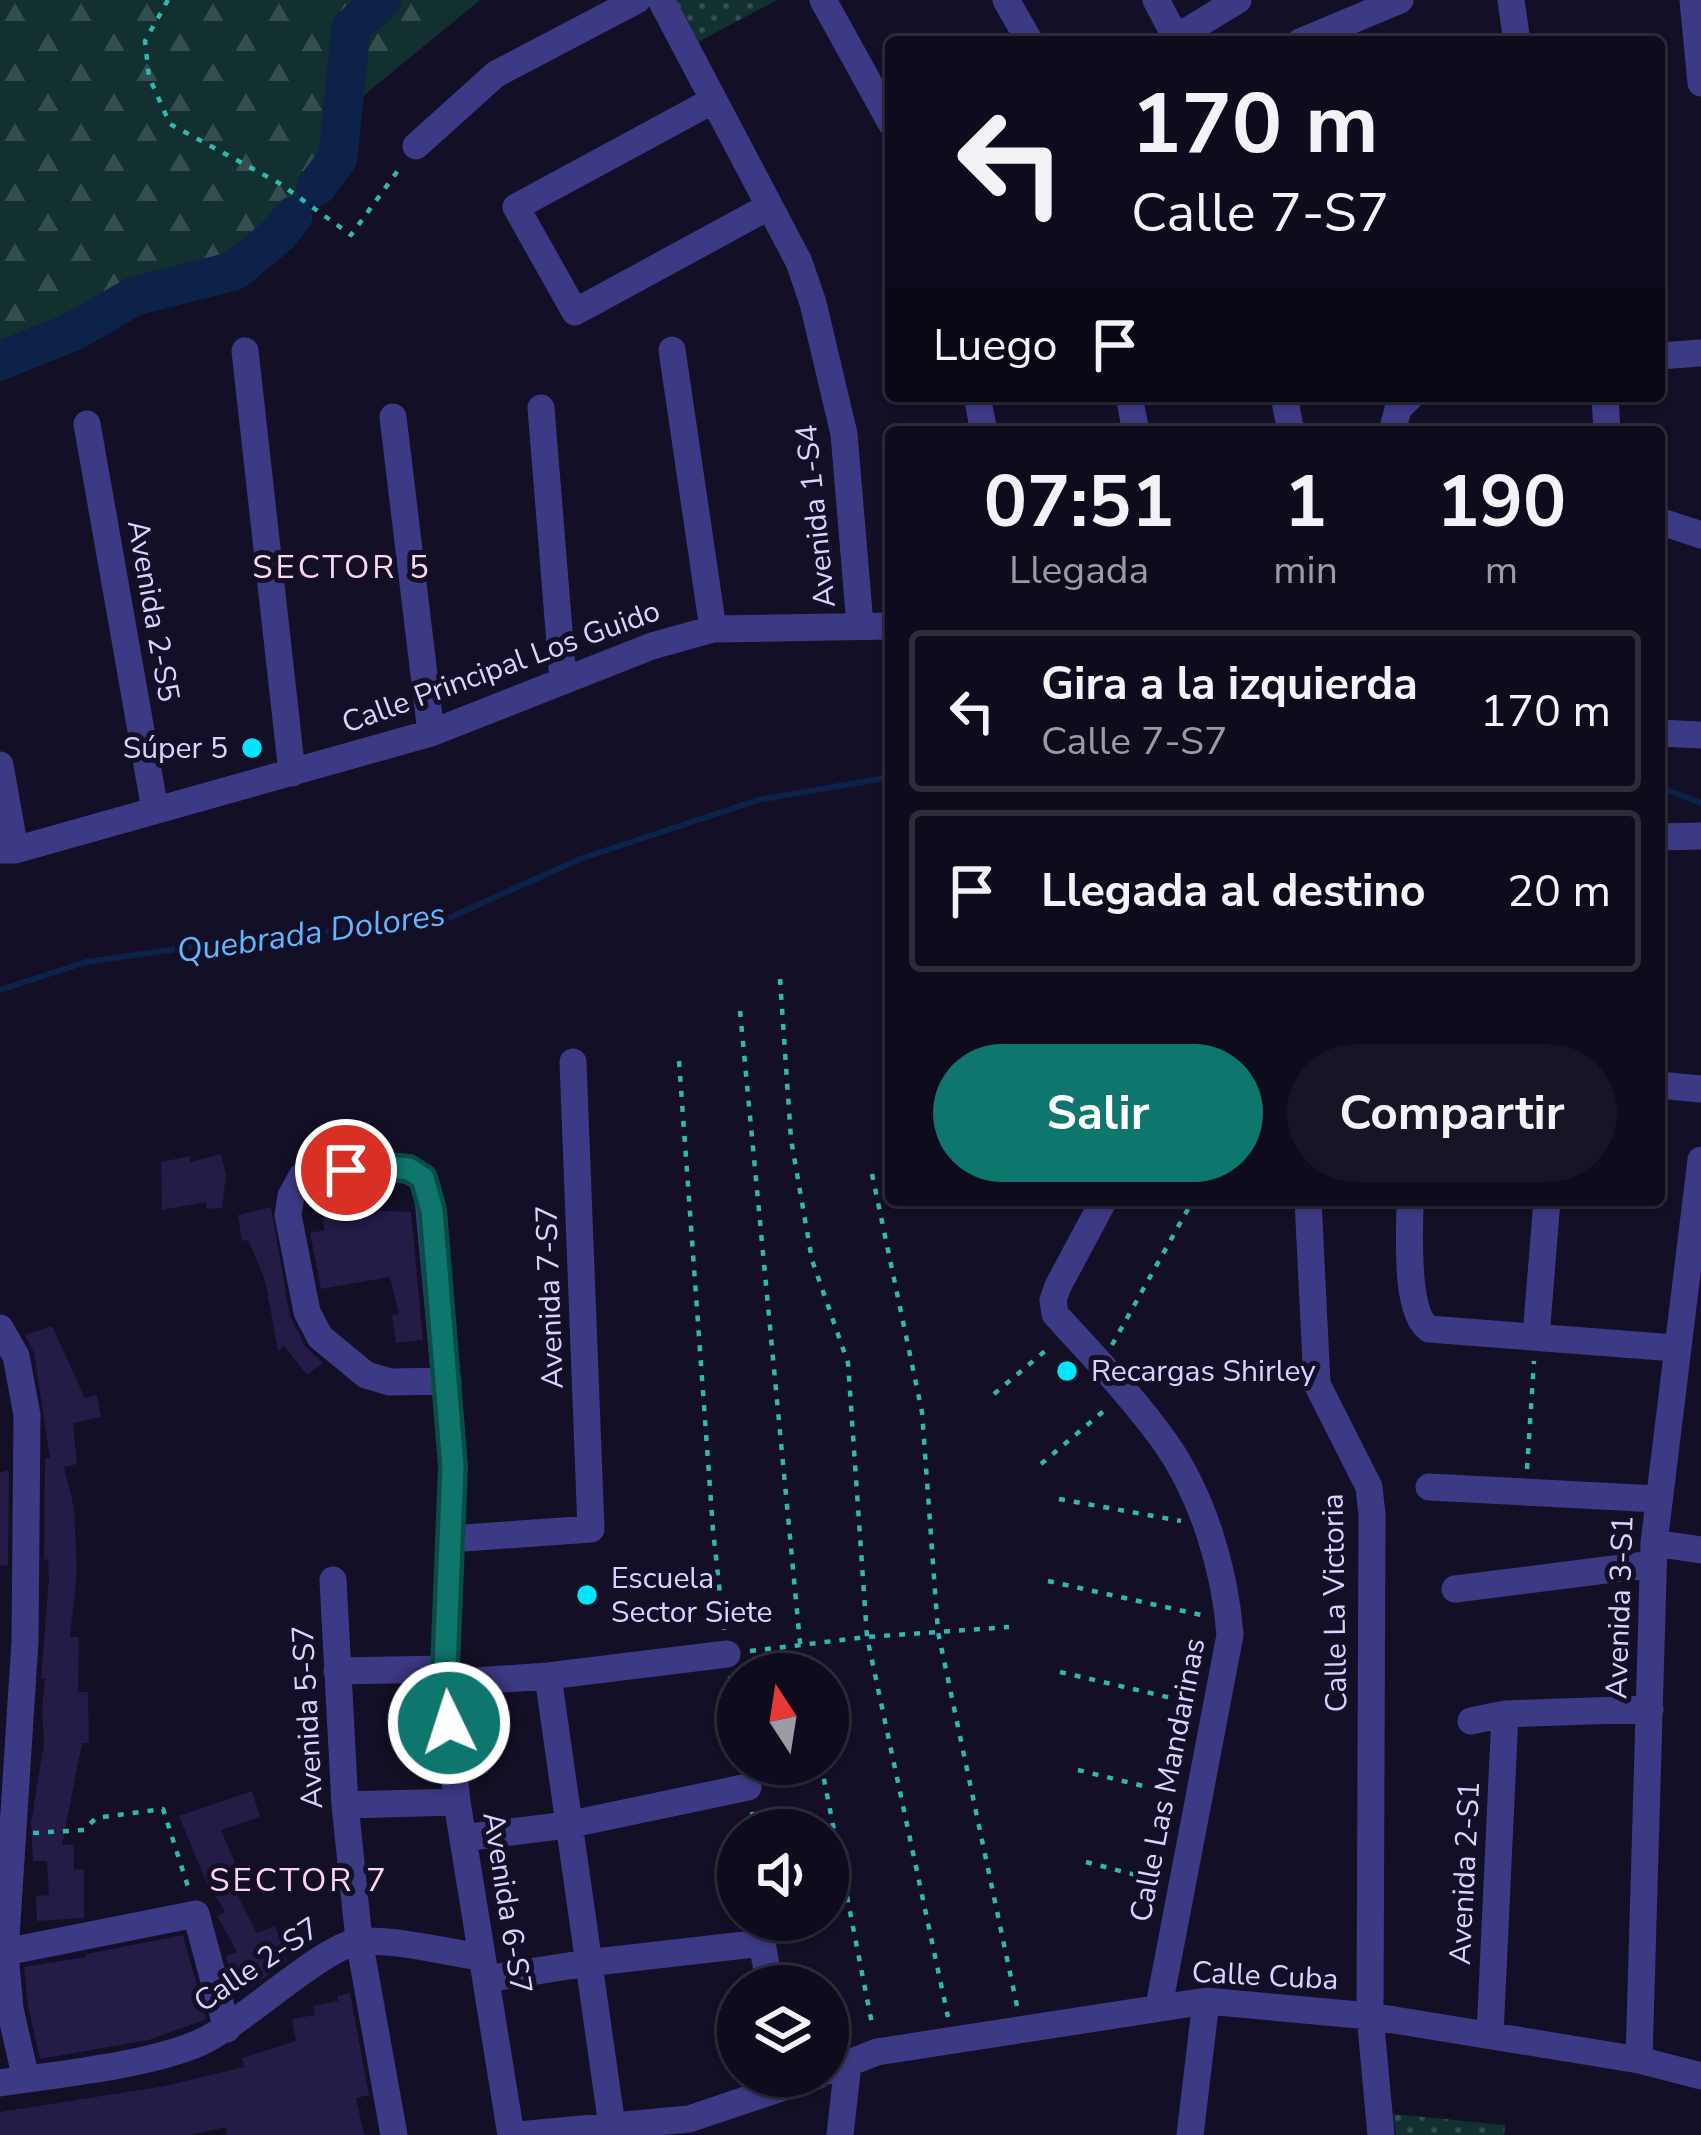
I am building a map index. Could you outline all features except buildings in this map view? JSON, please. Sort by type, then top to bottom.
[{"type":"street","points":[[416,146],[496,74],[638,0]]},
{"type":"street","name":"Avenida 1-S4","points":[[661,0],[800,262],[844,434],[860,626]]},
{"type":"street","points":[[824,0],[885,112]]},
{"type":"street","points":[[1006,0],[1027,36]]},
{"type":"street","points":[[1156,0],[1171,36]]},
{"type":"street","points":[[1180,36],[1238,0]]},
{"type":"street","points":[[1351,31],[1400,0]]},
{"type":"street","points":[[1510,0],[1516,36]]},
{"type":"street","points":[[1693,0],[1701,83]]},
{"type":"street","points":[[712,101],[515,207],[575,312],[767,207]]},
{"type":"street","points":[[673,350],[713,628]]},
{"type":"street","points":[[245,351],[292,773]]},
{"type":"street","points":[[1665,356],[1701,353]]},
{"type":"street","points":[[541,408],[562,680]]},
{"type":"street","points":[[393,417],[431,733]]},
{"type":"street","name":"Avenida 2-S5","points":[[87,424],[155,810]]},
{"type":"street","points":[[1665,523],[1701,535]]},
{"type":"street","name":"Calle Principal Los Guido","points":[[7,850],[431,733],[652,646],[713,628],[885,626]]},
{"type":"street","points":[[1665,733],[1701,735]]},
{"type":"street","points":[[0,765],[7,850]]},
{"type":"street","points":[[1665,837],[1701,836]]},
{"type":"street","name":"Avenida 7-S7","points":[[450,1539],[591,1529],[573,1062]]},
{"type":"street","points":[[1665,1085],[1701,1088]]},
{"type":"street","name":"Avenida 3-S1","points":[[1639,2060],[1653,1553],[1701,1160]]},
{"type":"street","name":"Avenida 6-S7","points":[[448,1381],[390,1382],[366,1375],[320,1337],[307,1312],[288,1215],[302,1176],[409,1169],[423,1178],[432,1210],[448,1381],[453,1466],[445,1676],[457,1802],[514,2135]]},
{"type":"street","points":[[1070,1330],[1055,1314],[1053,1300],[1101,1206]]},
{"type":"street","name":"Calle La Victoria","points":[[1308,1206],[1317,1384],[1369,1487],[1372,1515],[1370,2016],[1382,2135]]},
{"type":"street","points":[[1410,1206],[1417,1316],[1429,1329],[1675,1348]]},
{"type":"street","points":[[1536,1337],[1547,1206]]},
{"type":"street","points":[[0,1328],[16,1356],[27,1415],[26,1641],[16,1834],[3,1953],[13,2081]]},
{"type":"street","name":"Calle Las Mandarinas","points":[[1070,1330],[1165,1442],[1205,1526],[1228,1601],[1231,1635],[1159,2006]]},
{"type":"street","points":[[1430,1487],[1657,1498]]},
{"type":"street","points":[[1455,1589],[1653,1553],[1701,1550]]},
{"type":"street","name":"Avenida 5-S7","points":[[333,1580],[345,1805],[359,1940],[394,2135]]},
{"type":"street","points":[[337,1671],[548,1676],[717,1655]]},
{"type":"street","points":[[548,1676],[613,2126]]},
{"type":"street","points":[[1471,1721],[1505,1714],[1650,1709]]},
{"type":"street","name":"Avenida 2-S1","points":[[1490,2035],[1505,1714]]},
{"type":"street","points":[[463,1838],[567,1825],[748,1787]]},
{"type":"street","points":[[345,1805],[457,1802]]},
{"type":"street","points":[[3,1953],[196,1914],[227,2029]]},
{"type":"street","name":"Calle 2-S7","points":[[13,2081],[168,2053],[227,2029],[334,1951],[359,1940],[484,1968],[587,1963],[762,1943],[766,1965]]},
{"type":"street","points":[[1190,2135],[1206,2001]]},
{"type":"street","name":"Calle Cuba","points":[[849,2063],[877,2052],[1206,2001],[1370,2016],[1639,2060],[1701,2077]]},
{"type":"street","points":[[514,2135],[689,2119],[747,2097]]},
{"type":"street","points":[[839,2097],[840,2135]]},
{"type":"path","points":[[168,0],[145,41],[149,77],[170,124],[279,183],[351,235],[416,146]]},
{"type":"path","points":[[780,979],[790,1139],[812,1259],[848,1364],[867,1637],[953,2041]]},
{"type":"path","points":[[740,1011],[798,1653]]},
{"type":"path","points":[[679,1061],[713,1530],[727,1653]]},
{"type":"path","points":[[872,1174],[922,1412],[938,1632],[1022,2030]]},
{"type":"path","points":[[1100,1366],[1190,1206]]},
{"type":"path","points":[[994,1394],[1070,1330]]},
{"type":"path","points":[[1525,1491],[1536,1337]]},
{"type":"path","points":[[1041,1464],[1124,1394]]},
{"type":"path","points":[[1059,1499],[1205,1526]]},
{"type":"path","points":[[1048,1581],[1229,1621]]},
{"type":"path","points":[[736,1653],[1009,1627]]},
{"type":"path","points":[[1060,1672],[1216,1708]]},
{"type":"path","points":[[1078,1770],[1199,1799]]},
{"type":"path","points":[[825,1785],[877,2052]]},
{"type":"path","points":[[16,1834],[84,1830],[96,1818],[163,1809],[196,1914]]},
{"type":"path","points":[[1086,1862],[1182,1886]]},
{"type":"green space","points":[[0,0],[480,0],[363,96],[332,153],[273,231],[234,256],[133,281],[72,317],[0,344]]},
{"type":"green space","points":[[675,0],[777,0],[696,43]]},
{"type":"green space","points":[[1393,2114],[1505,2125],[1504,2135],[1396,2135]]},
{"type":"waterway","points":[[316,187],[338,158],[351,28],[382,0]]},
{"type":"waterway","points":[[0,361],[72,332],[135,296],[234,271],[279,234],[293,216]]},
{"type":"waterway","name":"Quebrada Dolores","points":[[0,990],[86,962],[246,939],[442,921],[580,859],[758,800],[885,778]]},
{"type":"waterway","name":"Quebrada Dolores","points":[[1665,789],[1701,803]]},
{"type":"place","name":"Súper 5","points":[[252,748]]},
{"type":"place","name":"Recargas Shirley","points":[[1067,1371]]},
{"type":"place","name":"Escuela Sector Siete","points":[[587,1595]]},
{"type":"district","name":"SECTOR 5","points":[[342,567]]},
{"type":"district","name":"SECTOR 7","points":[[299,1880]]},
{"type":"route","points":[[346,1170],[409,1169],[423,1178],[432,1210],[453,1466],[445,1669],[449,1723]]}]
